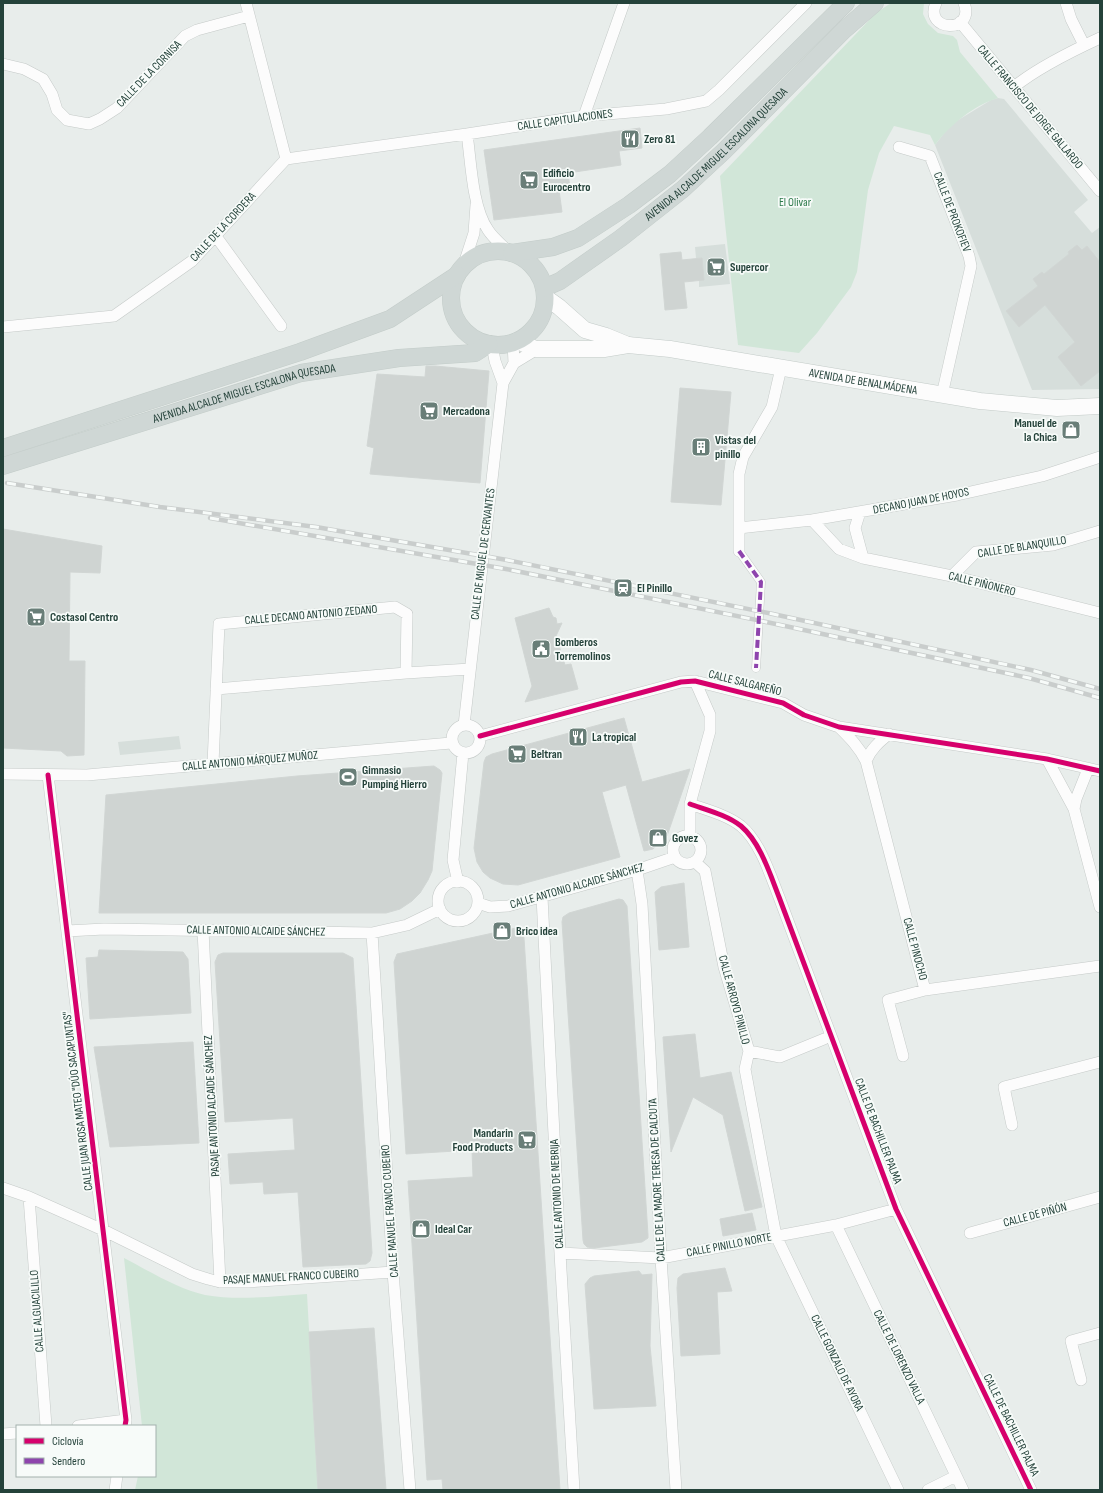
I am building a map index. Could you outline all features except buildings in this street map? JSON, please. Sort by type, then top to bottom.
[{"type":"main road","name":"AVENIDA ALCALDE MIGUEL ESCALONA QUESADA","points":[[510,252],[553,247],[578,238],[628,206],[670,174],[710,137],[846,3]]},
{"type":"main road","name":"AVENIDA ALCALDE MIGUEL ESCALONA QUESADA","points":[[545,292],[621,238],[683,189],[844,30],[875,3]]},
{"type":"main road","points":[[496,251],[510,252],[523,258],[533,266],[540,276],[545,292],[544,310],[538,323],[529,334],[515,342],[504,345],[491,344],[475,339],[464,330],[455,317],[452,303],[452,288],[460,271],[472,258],[484,253],[496,251]]},
{"type":"main road","name":"AVENIDA ALCALDE MIGUEL ESCALONA QUESADA","points":[[3,448],[300,352],[390,319],[460,271]]},
{"type":"main road","name":"AVENIDA DE BENALMÁDENA","points":[[545,292],[559,307],[585,330],[606,336],[628,345]]},
{"type":"main road","name":"AVENIDA DE BENALMÁDENA","points":[[515,342],[537,349],[604,349],[628,345],[670,349],[980,401],[1057,408],[1100,406]]},
{"type":"main road","name":"AVENIDA ALCALDE MIGUEL ESCALONA QUESADA","points":[[3,466],[301,373],[399,358],[475,353],[491,344]]},
{"type":"street","points":[[246,3],[286,159]]},
{"type":"street","points":[[584,116],[624,3]]},
{"type":"street","name":"CALLE CAPITULACIONES","points":[[286,159],[584,116],[666,108],[706,100],[806,3]]},
{"type":"street","points":[[936,3],[934,10],[935,16],[940,22],[950,26],[960,22],[965,15],[966,10],[964,3]]},
{"type":"street","points":[[1066,3],[1071,19],[1084,45]]},
{"type":"street","name":"CALLE DE LA CORNISA","points":[[3,64],[24,69],[43,79],[52,94],[57,110],[67,120],[89,124],[117,108],[185,36],[197,30],[249,16]]},
{"type":"street","name":"CALLE FRANCISCO DE JORGE GALLARDO","points":[[960,22],[1100,191]]},
{"type":"street","points":[[1014,87],[1023,80],[1084,45],[1100,38]]},
{"type":"street","points":[[460,271],[474,233],[476,200],[467,134]]},
{"type":"street","name":"CALLE DE PROKOFIEV","points":[[899,147],[930,156],[969,256],[971,266],[942,395]]},
{"type":"street","name":"CALLE DE LA CORDERA","points":[[3,327],[114,316],[192,261],[286,159]]},
{"type":"street","points":[[476,200],[488,230],[510,252]]},
{"type":"street","points":[[215,236],[281,326]]},
{"type":"street","points":[[503,384],[514,363],[515,342]]},
{"type":"street","points":[[491,344],[503,384]]},
{"type":"street","points":[[514,363],[537,349]]},
{"type":"street","points":[[756,668],[761,582],[739,551],[739,474],[743,457],[772,407],[781,368]]},
{"type":"street","name":"CALLE DE MIGUEL DE CERVANTES","points":[[464,725],[503,384]]},
{"type":"street","name":"DECANO JUAN DE HOYOS","points":[[739,528],[812,520],[957,495],[1042,476],[1100,457]]},
{"type":"street","points":[[860,512],[855,528],[863,558]]},
{"type":"street","name":"CALLE PIÑONERO","points":[[812,520],[839,549],[863,558],[952,576],[1100,613]]},
{"type":"street","name":"CALLE DE BLANQUILLO","points":[[952,576],[976,552],[1053,545],[1100,531]]},
{"type":"street","name":"CALLE DECANO ANTONIO ZEDANO","points":[[213,764],[219,624],[395,607],[406,614],[406,673]]},
{"type":"street","points":[[216,689],[470,669]]},
{"type":"street","points":[[690,836],[690,804],[710,731],[710,715],[695,681]]},
{"type":"street","name":"CALLE SALGAREÑO","points":[[480,736],[681,682],[695,681],[783,702],[804,715],[839,727],[1046,759],[1100,772]]},
{"type":"street","points":[[459,726],[472,726],[480,736],[479,745],[476,750],[467,754],[456,750],[451,743],[452,733],[459,726]]},
{"type":"street","name":"CALLE PINOCHO","points":[[839,727],[852,739],[866,761],[925,990],[1100,966]]},
{"type":"street","points":[[866,761],[878,742],[889,734]]},
{"type":"street","name":"CALLE ANTONIO MÁRQUEZ MUÑOZ","points":[[3,774],[87,775],[451,743]]},
{"type":"street","points":[[458,882],[453,860],[463,753]]},
{"type":"street","points":[[1046,759],[1074,809],[1100,907]]},
{"type":"street","points":[[1074,809],[1076,799],[1088,768]]},
{"type":"street","name":"CALLE JUAN ROSA MATEO \"DÚO SACAPUNTAS\"","points":[[48,774],[126,1423]]},
{"type":"street","name":"CALLE DE BACHILLER PALMA","points":[[690,804],[722,815],[741,826],[759,848],[779,897],[896,1209],[1031,1490]]},
{"type":"street","points":[[690,836],[701,845],[701,854],[695,862],[686,864],[678,861],[672,848],[674,843],[681,837],[690,836]]},
{"type":"street","name":"CALLE ANTONIO ALCAIDE SÁNCHEZ","points":[[478,903],[490,907],[508,906],[638,870],[675,857]]},
{"type":"street","name":"CALLE ARROYO PINILLO","points":[[695,862],[704,871],[724,967],[749,1051],[745,1069],[776,1236]]},
{"type":"street","name":"CALLE DE LA MADRE TERESA DE CALCUTA","points":[[638,870],[642,904],[661,1258],[676,1490]]},
{"type":"street","points":[[458,882],[464,883],[474,890],[478,903],[473,915],[462,921],[456,921],[443,915],[440,909],[439,897],[441,891],[446,886],[458,882]]},
{"type":"street","name":"CALLE ANTONIO DE NEBRIJA","points":[[542,897],[560,1253],[574,1490]]},
{"type":"street","name":"CALLE ANTONIO ALCAIDE SÁNCHEZ","points":[[67,931],[104,929],[372,932],[407,925],[440,909]]},
{"type":"street","name":"PASAJE ANTONIO ALCAIDE SÁNCHEZ","points":[[203,930],[220,1282]]},
{"type":"street","name":"CALLE MANUEL FRANCO CUBEIRO","points":[[372,932],[393,1272],[410,1490]]},
{"type":"street","points":[[903,1056],[888,1000],[925,990]]},
{"type":"street","points":[[749,1051],[780,1057],[824,1038]]},
{"type":"street","points":[[1012,1125],[1004,1087],[1100,1062]]},
{"type":"street","points":[[3,1188],[29,1197],[103,1230]]},
{"type":"street","name":"CALLE ALGUACILILLO","points":[[29,1197],[46,1425]]},
{"type":"street","name":"CALLE DE PIÑÓN","points":[[970,1233],[1100,1198]]},
{"type":"street","name":"CALLE PINILLO NORTE","points":[[560,1253],[661,1258],[836,1225],[896,1209]]},
{"type":"street","name":"CALLE DE LORENZO VALLA","points":[[836,1225],[963,1490]]},
{"type":"street","name":"PASAJE MANUEL FRANCO CUBEIRO","points":[[103,1230],[192,1274],[208,1280],[220,1282],[248,1282],[393,1272]]},
{"type":"street","name":"CALLE GONZALO DE AYORA","points":[[776,1236],[898,1490]]},
{"type":"street","points":[[1082,1380],[1071,1341],[1100,1333]]},
{"type":"street","points":[[94,1425],[126,1423]]},
{"type":"street","points":[[3,1434],[16,1433]]},
{"type":"street","points":[[928,1490],[956,1476]]},
{"type":"street","points":[[115,1490],[117,1477]]},
{"type":"shaded area","points":[[998,98],[1004,99],[1088,200],[1074,212],[1092,233],[1100,227],[1100,389],[1032,390],[935,145],[948,128],[955,122],[991,100]]},
{"type":"shaded area","points":[[725,244],[730,284],[699,287],[702,258],[696,258],[695,247]]},
{"type":"shaded area","points":[[179,736],[181,749],[120,755],[118,742]]},
{"type":"green space","name":"El Olivar","points":[[891,3],[924,3],[923,14],[928,24],[938,33],[953,36],[957,40],[960,52],[998,98],[980,105],[971,111],[955,123],[935,145],[930,135],[894,126],[879,153],[868,190],[857,272],[851,287],[817,333],[799,353],[738,345],[720,176],[876,13]]},
{"type":"green space","points":[[124,1258],[184,1289],[205,1295],[243,1298],[307,1294],[318,1490],[135,1490],[138,1477],[156,1477],[156,1425],[142,1425]]},
{"type":"railway","points":[[7,483],[160,507],[316,527],[507,560],[773,614],[1031,670],[1100,689]]},
{"type":"railway","points":[[210,518],[506,569],[771,623],[1029,678],[1100,698]]},
{"type":"marked path","points":[[739,551],[761,582],[756,668]]},
{"type":"cycle path","points":[[480,736],[681,682],[695,681],[783,703],[804,715],[839,727],[1047,759],[1100,771]]},
{"type":"cycle path","points":[[48,775],[126,1420],[125,1425]]},
{"type":"cycle path","points":[[690,804],[723,816],[741,826],[754,841],[764,859],[896,1209],[1031,1490]]},
{"type":"place","name":"Zero 81","points":[[630,139]]},
{"type":"place","name":"Edificio Eurocentro","points":[[529,180]]},
{"type":"place","name":"Supercor","points":[[716,267]]},
{"type":"place","name":"Mercadona","points":[[429,411]]},
{"type":"place","name":"Manuel de la Chica","points":[[1071,430]]},
{"type":"place","name":"Vistas del pinillo","points":[[701,447]]},
{"type":"place","name":"El Pinillo","points":[[623,588]]},
{"type":"place","name":"Costasol Centro","points":[[36,617]]},
{"type":"place","name":"Bomberos Torremolinos","points":[[541,649]]},
{"type":"place","name":"La tropical","points":[[578,737]]},
{"type":"place","name":"Beltran","points":[[517,754]]},
{"type":"place","name":"Gimnasio Pumping Hierro","points":[[348,777]]},
{"type":"place","name":"Govez","points":[[658,838]]},
{"type":"place","name":"Brico idea","points":[[502,931]]},
{"type":"place","name":"Mandarin Food Products","points":[[527,1140]]},
{"type":"place","name":"Ideal Car","points":[[421,1229]]}]
